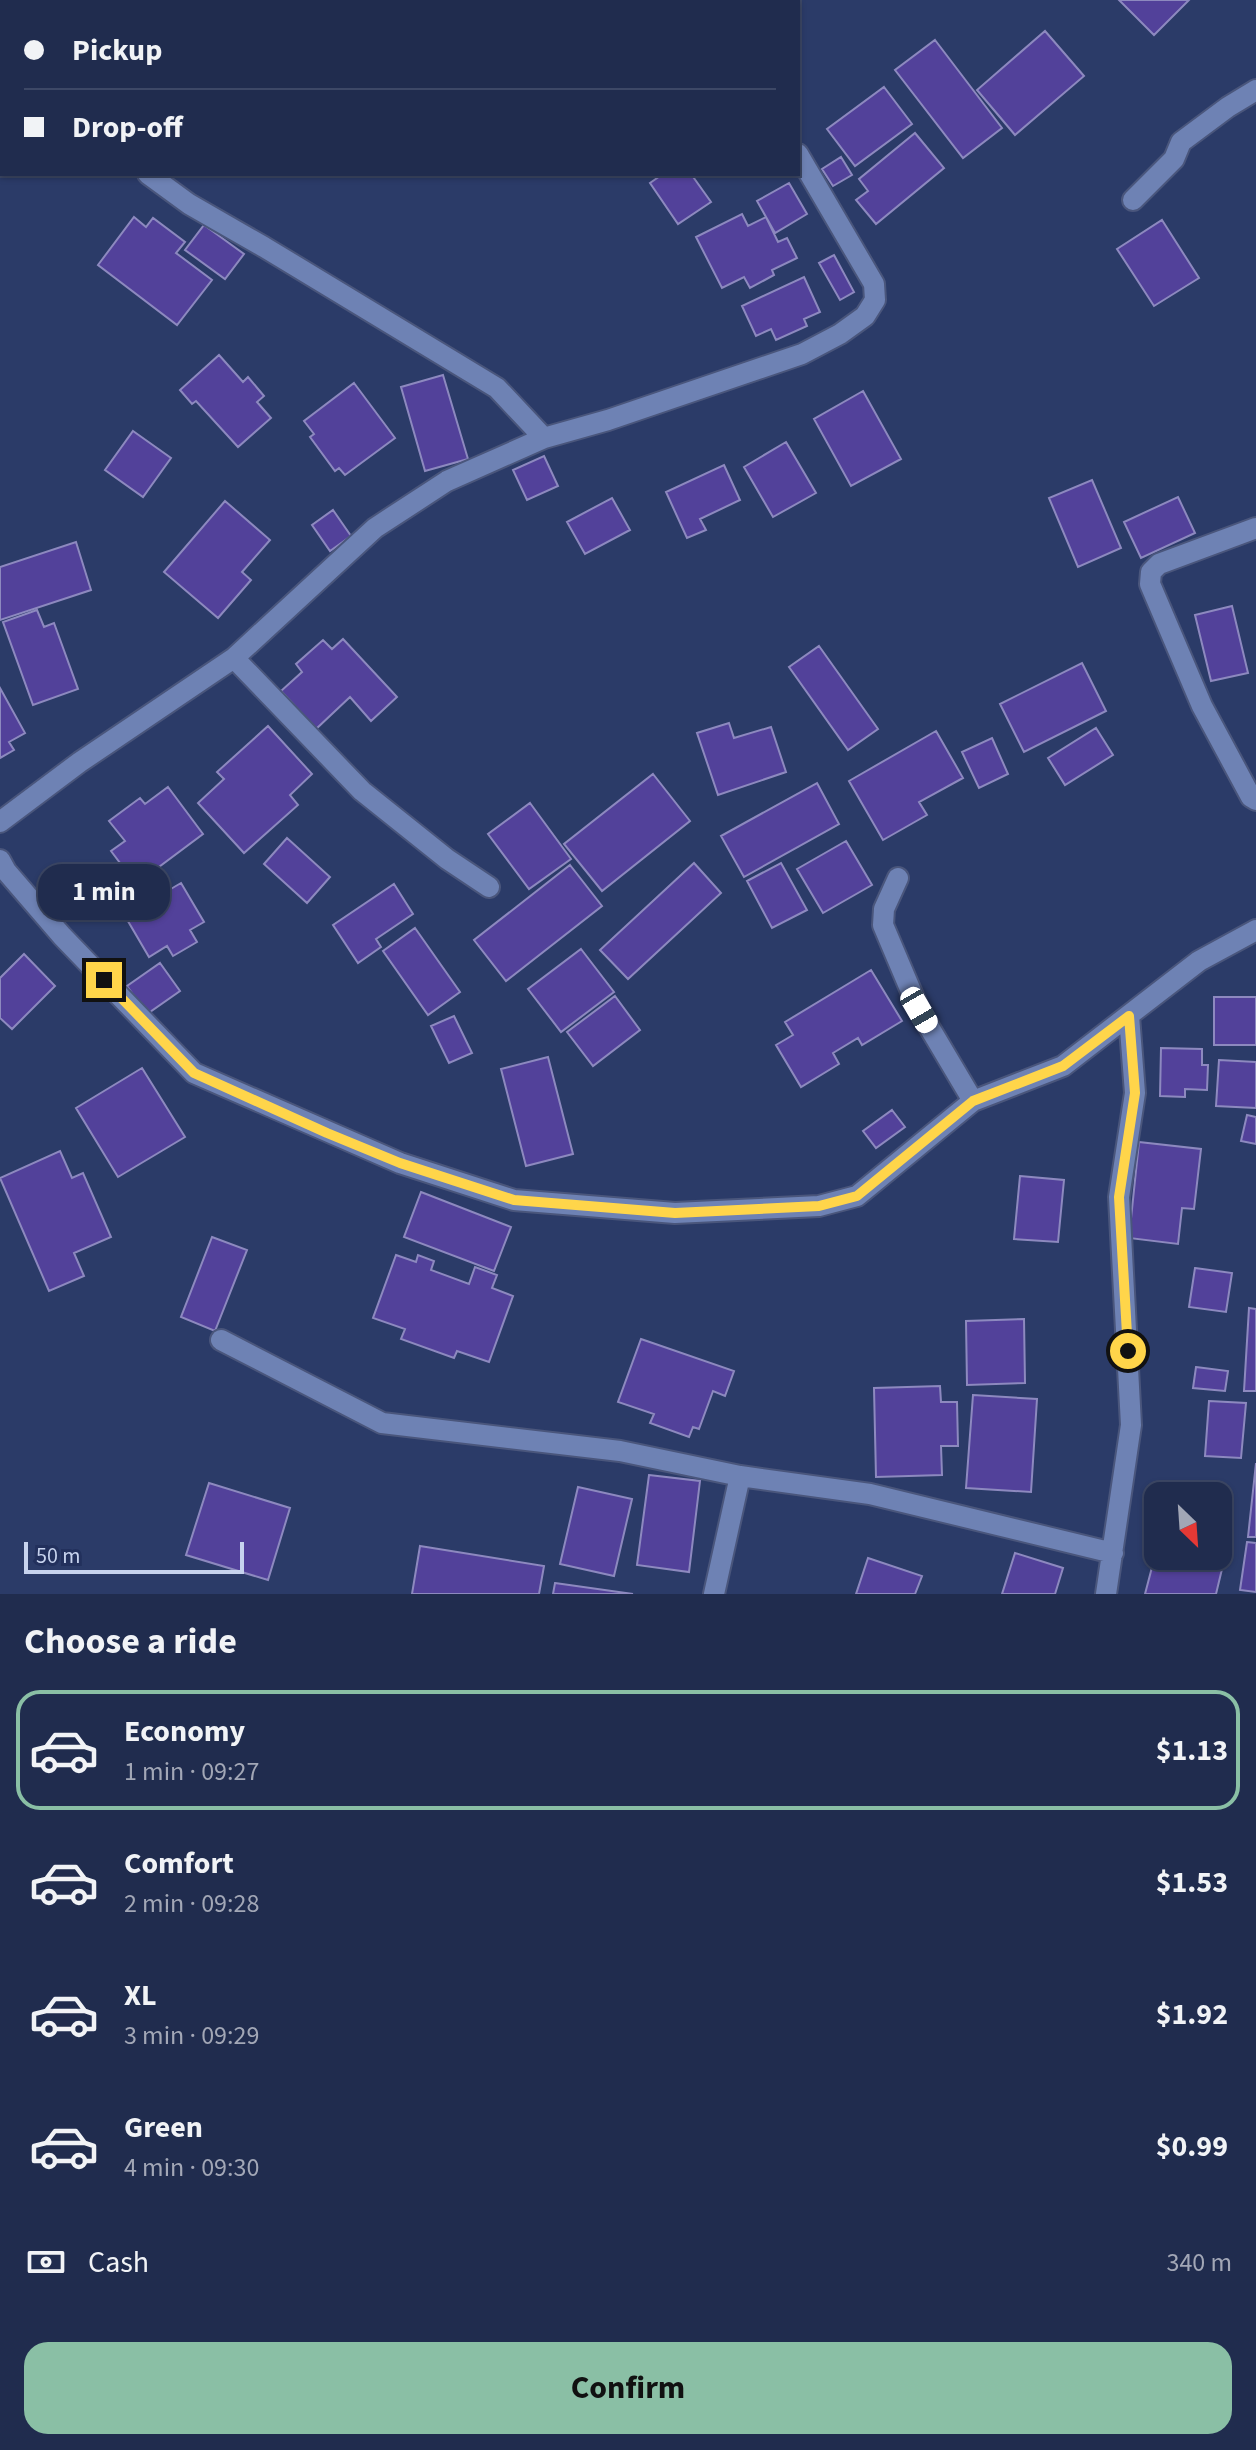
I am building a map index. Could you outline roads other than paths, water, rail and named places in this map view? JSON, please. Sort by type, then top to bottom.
[{"type":"street","points":[[1133,200],[1174,159],[1181,142],[1256,90]]},
{"type":"street","points":[[0,822],[80,762],[234,658],[375,528],[447,481],[544,438],[608,420],[802,354],[840,334],[865,316],[875,300],[874,284],[800,157]]},
{"type":"street","points":[[151,176],[189,204],[497,388],[544,438]]},
{"type":"street","points":[[1256,528],[1159,564],[1151,572],[1150,584],[1202,706],[1251,797],[1256,800]]},
{"type":"street","points":[[234,658],[362,791],[447,859],[489,887]]},
{"type":"street","points":[[0,860],[62,936],[194,1073],[400,1163],[514,1200],[675,1213],[819,1206],[857,1196],[973,1101],[1063,1066],[1199,961],[1256,930]]},
{"type":"street","points":[[898,878],[884,909],[883,925],[919,1010],[973,1101]]},
{"type":"street","points":[[1106,1594],[1131,1425],[1119,1197],[1135,1093],[1129,1016]]},
{"type":"street","points":[[221,1340],[382,1423],[620,1451],[740,1476],[870,1494],[1113,1553]]},
{"type":"street","points":[[714,1594],[740,1476]]}]
